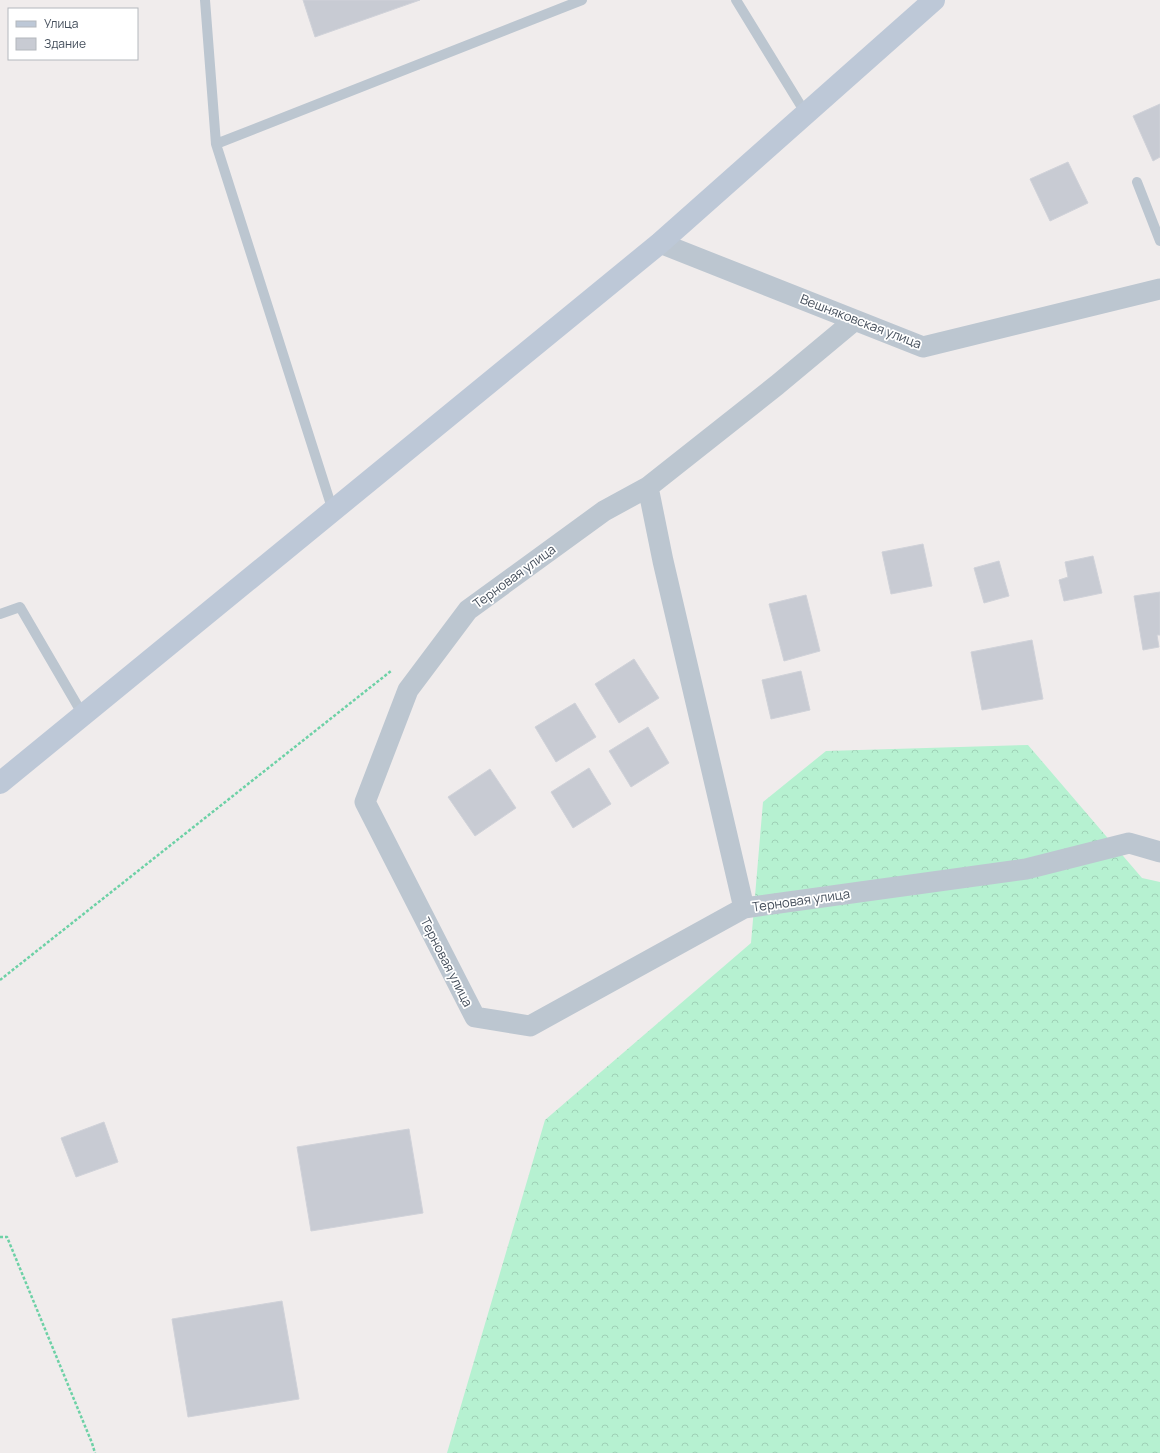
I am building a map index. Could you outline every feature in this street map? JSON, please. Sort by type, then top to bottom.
[{"type":"main road","points":[[0,784],[660,243],[934,0]]},
{"type":"street","name":"Вешняковская улица","points":[[660,243],[923,347],[1157,292]]},
{"type":"street","points":[[744,908],[663,561],[648,487],[771,390],[855,320]]},
{"type":"street","name":"Терновая улица","points":[[648,487],[604,511],[468,610],[408,690],[365,802],[475,1017],[530,1026],[744,908],[1026,869],[1129,843],[1160,852]]},
{"type":"lane","points":[[205,0],[216,144],[333,511]]},
{"type":"lane","points":[[216,144],[582,0]]},
{"type":"lane","points":[[736,0],[806,114]]},
{"type":"lane","points":[[1137,182],[1160,241]]},
{"type":"lane","points":[[0,614],[20,607],[83,715]]},
{"type":"path","points":[[0,980],[393,669]]},
{"type":"path","points":[[0,1237],[7,1237],[95,1453]]},
{"type":"green space","points":[[1028,745],[1142,878],[1160,882],[1160,1453],[447,1453],[545,1120],[751,943],[763,802],[826,751]]},
{"type":"building","points":[[303,0],[420,0],[315,37]]},
{"type":"building","points":[[1160,104],[1160,157],[1153,161],[1133,116]]},
{"type":"building","points":[[1068,162],[1088,203],[1050,221],[1030,179]]},
{"type":"building","points":[[923,544],[932,586],[891,594],[882,552]]},
{"type":"building","points":[[1093,556],[1102,593],[1064,601],[1059,580],[1068,577],[1065,562]]},
{"type":"building","points":[[999,561],[1009,596],[984,603],[974,568]]},
{"type":"building","points":[[1160,592],[1160,635],[1157,635],[1159,647],[1143,650],[1134,596]]},
{"type":"building","points":[[806,595],[820,651],[784,661],[769,604]]},
{"type":"building","points":[[1032,640],[1043,699],[982,710],[971,652]]},
{"type":"building","points":[[634,659],[659,698],[619,723],[595,684]]},
{"type":"building","points":[[801,671],[810,710],[771,719],[762,680]]},
{"type":"building","points":[[575,703],[596,737],[556,762],[535,727]]},
{"type":"building","points":[[648,727],[669,763],[631,787],[609,751]]},
{"type":"building","points":[[589,768],[611,804],[573,828],[551,792]]},
{"type":"building","points":[[490,769],[516,808],[475,836],[448,797]]},
{"type":"building","points":[[104,1122],[118,1162],[76,1177],[61,1138]]},
{"type":"building","points":[[409,1129],[423,1213],[311,1231],[297,1147]]},
{"type":"building","points":[[282,1301],[299,1399],[188,1417],[172,1319]]}]
